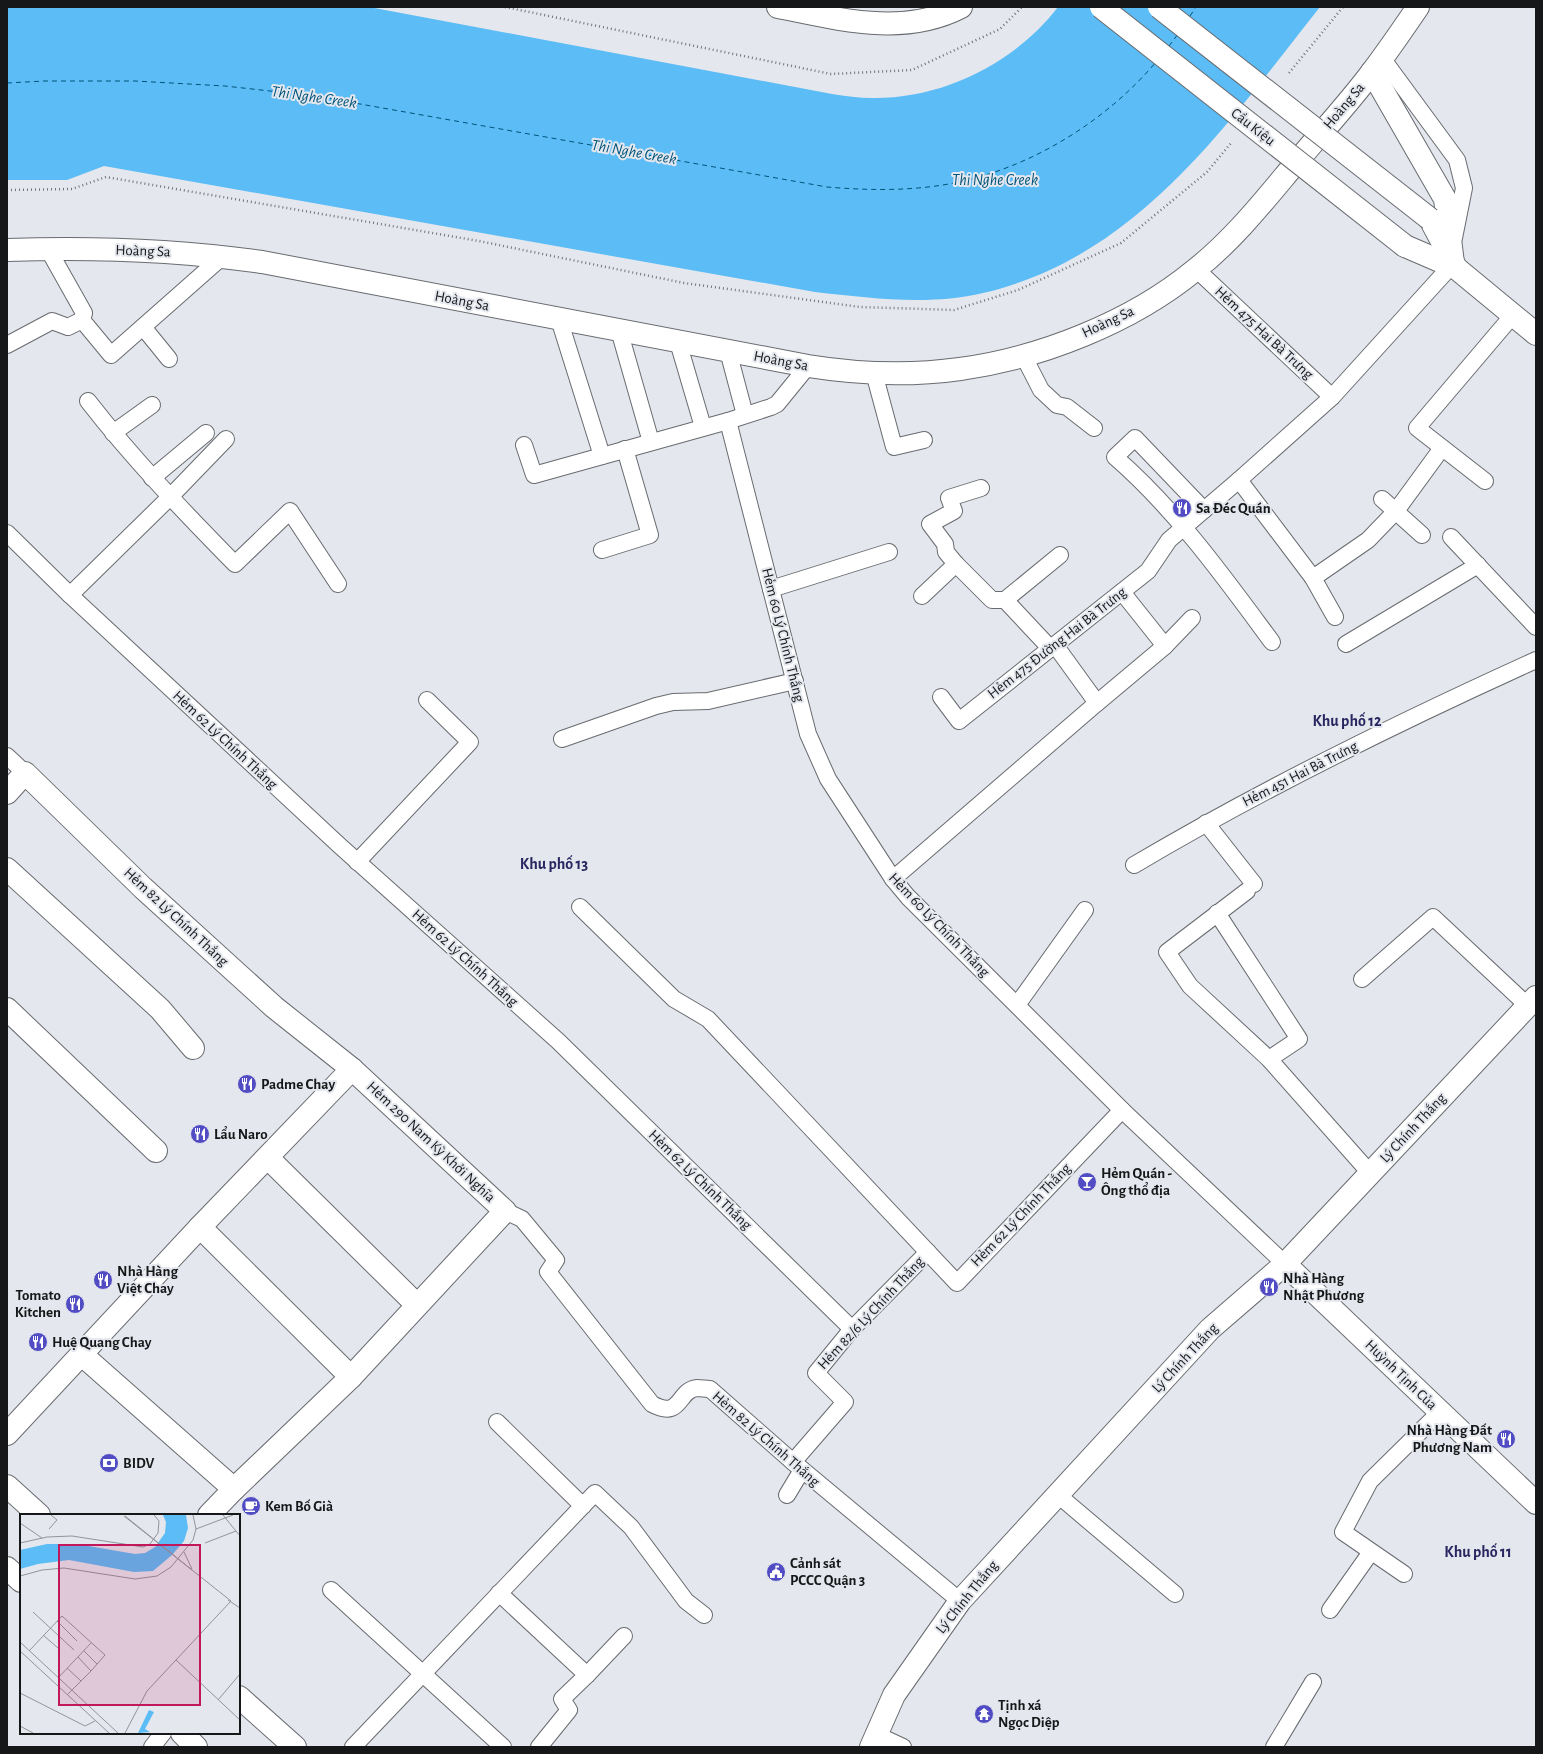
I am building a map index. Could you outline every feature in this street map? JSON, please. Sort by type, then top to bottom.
[{"type":"street","points":[[778,7],[845,14],[878,24],[908,23],[940,16],[961,7]]},
{"type":"street","name":"Cầu Kiệu","points":[[1101,7],[1405,246],[1453,262]]},
{"type":"street","points":[[1159,7],[1430,219],[1453,262],[1536,334]]},
{"type":"street","name":"Hoàng Sa","points":[[7,250],[48,249],[168,252],[262,262],[808,366],[874,373],[915,373],[959,370],[1023,355],[1076,337],[1112,322],[1149,302],[1196,269],[1255,212],[1377,65],[1418,7]]},
{"type":"street","points":[[1377,65],[1445,199],[1453,262]]},
{"type":"street","points":[[7,793],[26,774]]},
{"type":"street","name":"Hẻm 82 Lý Chính Thắng","points":[[26,774],[143,888],[274,1007],[352,1069]]},
{"type":"street","points":[[7,869],[155,1004],[193,1048]]},
{"type":"street","name":"Lý Chính Thắng","points":[[874,1741],[894,1696],[960,1601],[1210,1330],[1285,1264],[1534,1000]]},
{"type":"street","points":[[7,1009],[156,1151]]},
{"type":"street","points":[[7,1434],[200,1227],[352,1069]]},
{"type":"street","name":"Hẻm 290 Nam Kỳ Khởi Nghĩa","points":[[210,1514],[351,1377],[505,1211],[352,1069]]},
{"type":"street","points":[[268,1158],[417,1305]]},
{"type":"street","points":[[200,1227],[351,1377]]},
{"type":"street","name":"Huỳnh Tịnh Của","points":[[1285,1264],[1536,1503]]},
{"type":"street","points":[[81,1354],[234,1489]]},
{"type":"street","points":[[7,1486],[38,1514]]},
{"type":"street","points":[[7,1568],[20,1580]]},
{"type":"street","points":[[240,1698],[295,1747]]},
{"type":"street","points":[[183,1734],[196,1747]]},
{"type":"lane","points":[[1183,528],[1332,397],[1453,262],[1464,188],[1456,160],[1377,65]]},
{"type":"lane","points":[[7,345],[52,321],[68,327],[82,320],[84,313],[48,249]]},
{"type":"lane","points":[[82,320],[111,355],[222,257]]},
{"type":"lane","name":"Hẻm 475 Hai Bà Trưng","points":[[1196,269],[1332,397]]},
{"type":"lane","points":[[1485,481],[1417,428],[1513,315]]},
{"type":"lane","points":[[559,319],[602,456]]},
{"type":"lane","points":[[143,327],[169,359]]},
{"type":"lane","points":[[618,330],[651,442]]},
{"type":"lane","points":[[678,342],[703,427]]},
{"type":"lane","points":[[728,351],[745,415]]},
{"type":"lane","points":[[1023,355],[1041,390],[1057,405],[1067,408],[1094,428]]},
{"type":"lane","points":[[524,446],[534,475],[728,421],[777,404],[808,366]]},
{"type":"lane","points":[[874,373],[894,447],[924,440]]},
{"type":"lane","points":[[88,401],[113,433],[152,478],[235,564],[290,511],[338,584]]},
{"type":"lane","points":[[113,433],[152,405]]},
{"type":"lane","name":"Hẻm 60 Lý Chính Thắng","points":[[728,421],[808,734],[828,779],[893,879],[908,897],[1122,1110],[1285,1264]]},
{"type":"lane","points":[[152,478],[206,433]]},
{"type":"lane","points":[[1204,510],[1135,438],[1115,457],[1138,477],[1183,528],[1223,576],[1272,642]]},
{"type":"lane","points":[[70,595],[170,497],[226,439]]},
{"type":"lane","points":[[1313,578],[1368,540],[1396,511],[1442,448]]},
{"type":"lane","points":[[602,550],[650,535],[625,449]]},
{"type":"lane","points":[[1239,480],[1313,578],[1335,617]]},
{"type":"lane","points":[[981,488],[949,498],[954,511],[930,524],[945,544],[946,552],[992,600],[1005,600],[1060,555]]},
{"type":"lane","points":[[1382,499],[1422,535]]},
{"type":"lane","name":"Hẻm 475 Đường Hai Bà Trưng","points":[[941,697],[959,720],[1148,571],[1169,540],[1183,528]]},
{"type":"lane","name":"Hẻm 62 Lý Chính Thắng","points":[[7,533],[70,595],[357,862],[558,1041],[852,1329]]},
{"type":"lane","points":[[1451,537],[1536,627]]},
{"type":"lane","points":[[771,589],[889,552]]},
{"type":"lane","points":[[922,596],[956,564]]},
{"type":"lane","points":[[1346,644],[1478,565]]},
{"type":"lane","points":[[1122,592],[1164,646]]},
{"type":"lane","points":[[1005,600],[1052,646],[1097,703]]},
{"type":"lane","points":[[893,879],[1164,646],[1192,618]]},
{"type":"lane","name":"Hẻm 451 Hai Bà Trưng","points":[[1134,865],[1206,823],[1308,769],[1429,709],[1536,660]]},
{"type":"lane","points":[[562,739],[656,706],[673,702],[708,701],[795,681]]},
{"type":"lane","points":[[357,862],[470,742],[427,700]]},
{"type":"lane","name":"Hẻm 82 Lý Chính Thắng","points":[[7,756],[26,774]]},
{"type":"lane","points":[[1206,823],[1250,887],[1167,952],[1190,986],[1269,1059],[1370,1173]]},
{"type":"lane","name":"Hẻm 62 Lý Chính Thắng","points":[[580,907],[674,999],[708,1019],[957,1283],[1122,1110]]},
{"type":"lane","points":[[1017,1005],[1085,910]]},
{"type":"lane","points":[[1217,913],[1299,1039],[1269,1059]]},
{"type":"lane","points":[[1362,980],[1433,917],[1534,1000]]},
{"type":"lane","name":"Hẻm 82 Lý Chính Thắng","points":[[505,1211],[522,1219],[556,1260],[548,1272],[652,1404],[662,1410],[673,1408],[687,1393],[696,1388],[710,1389],[797,1466],[960,1601]]},
{"type":"lane","name":"Hẻm 82/6 Lý Chính Thắng","points":[[797,1466],[846,1402],[816,1373],[852,1329],[928,1252]]},
{"type":"lane","points":[[1404,1574],[1343,1532],[1370,1481],[1440,1412]]},
{"type":"lane","points":[[497,1422],[583,1506]]},
{"type":"lane","points":[[787,1495],[797,1466]]},
{"type":"lane","points":[[353,1747],[595,1493],[631,1527],[686,1601],[704,1615]]},
{"type":"lane","points":[[1058,1495],[1175,1594]]},
{"type":"lane","points":[[1330,1610],[1371,1552]]},
{"type":"lane","points":[[331,1590],[503,1747]]},
{"type":"lane","points":[[500,1593],[587,1675]]},
{"type":"lane","points":[[539,1747],[569,1710],[562,1699],[624,1636]]},
{"type":"lane","points":[[1274,1747],[1313,1682]]},
{"type":"lane","points":[[152,1747],[162,1734]]},
{"type":"lane","points":[[874,1741],[903,1747]]},
{"type":"path","points":[[505,7],[831,74],[912,70],[1000,29],[1022,7]]},
{"type":"path","points":[[1288,74],[1343,7]]},
{"type":"path","points":[[7,190],[72,189],[106,177],[479,240],[684,283],[860,307],[954,310],[1018,290],[1121,243],[1207,172],[1232,142]]},
{"type":"water","name":"Thi Nghe Creek","points":[[7,7],[369,7],[832,94],[872,98],[899,97],[925,92],[976,74],[999,61],[1021,45],[1041,27],[1058,7],[1320,7],[1250,96],[1175,180],[1133,218],[1088,250],[1038,275],[983,293],[942,299],[899,300],[815,292],[104,166],[67,180],[7,180]]},
{"type":"ferry route","points":[[1190,16],[1196,7]]},
{"type":"ferry route","points":[[1169,46],[1178,34]]},
{"type":"ferry route","points":[[7,83],[45,81],[135,81],[225,86],[315,96],[827,187],[895,189],[922,188],[967,180],[998,171],[1028,159],[1057,144],[1111,107],[1156,62]]},
{"type":"place","name":"Sa Đéc Quán","points":[[1182,508]]},
{"type":"place","name":"Padme Chay","points":[[247,1084]]},
{"type":"place","name":"Lẩu Naro","points":[[200,1134]]},
{"type":"place","name":"Hẻm Quán - Ông thổ địa","points":[[1087,1182]]},
{"type":"place","name":"Nhà Hàng Việt Chay","points":[[103,1280]]},
{"type":"place","name":"Nhà Hàng Nhật Phương","points":[[1269,1287]]},
{"type":"place","name":"Tomato Kitchen","points":[[75,1304]]},
{"type":"place","name":"Huệ Quang Chay","points":[[38,1342]]},
{"type":"place","name":"Nhà Hàng Đất Phương Nam","points":[[1506,1439]]},
{"type":"place","name":"BIDV","points":[[109,1463]]},
{"type":"place","name":"Kem Bố Già","points":[[251,1506]]},
{"type":"place","name":"Cảnh sát PCCC Quận 3","points":[[776,1572]]},
{"type":"place","name":"Tịnh xá Ngọc Diệp","points":[[984,1714]]},
{"type":"district","name":"Khu phố 12","points":[[1347,721]]},
{"type":"district","name":"Khu phố 13","points":[[554,864]]},
{"type":"district","name":"Khu phố 11","points":[[1478,1552]]}]
